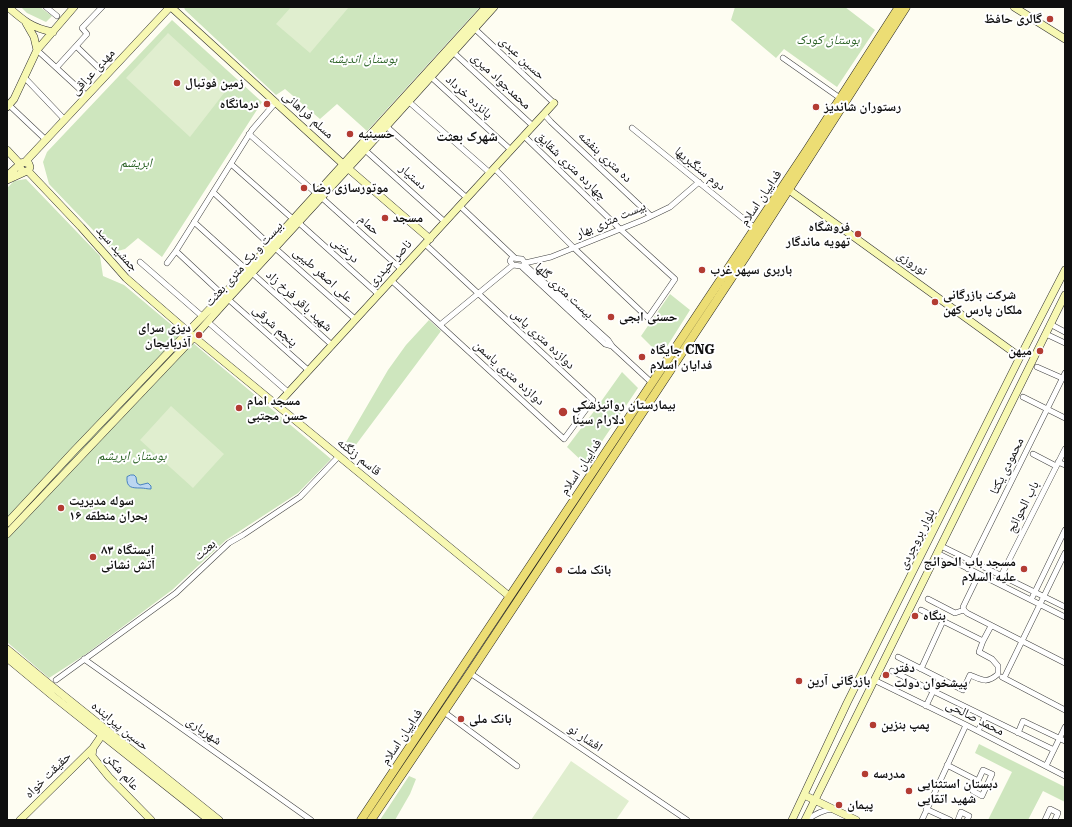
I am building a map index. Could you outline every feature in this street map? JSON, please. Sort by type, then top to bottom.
[{"type":"main road","points":[[8,7],[26,23],[40,29],[53,32]]},
{"type":"main road","points":[[8,106],[14,99],[25,78],[37,50],[74,7]]},
{"type":"main road","name":"مهدی عراقی","points":[[26,167],[33,153],[171,7]]},
{"type":"main road","name":"مسلم فراهانی","points":[[171,7],[427,241]]},
{"type":"main road","name":"بیست و یک متری بعثت","points":[[7,534],[346,166],[486,7]]},
{"type":"main road","name":"بیست و یک متری بعثت","points":[[346,166],[365,150],[453,52],[475,30],[494,7]]},
{"type":"main road","name":"فداییان اسلام","points":[[371,820],[470,673],[789,190],[906,7]]},
{"type":"main road","points":[[1014,7],[1065,39]]},
{"type":"main road","name":"فداییان اسلام","points":[[360,820],[463,668],[509,596],[755,228],[897,8]]},
{"type":"main road","points":[[26,23],[34,37],[37,50]]},
{"type":"main road","name":"ناصر حیدری","points":[[277,405],[554,103]]},
{"type":"main road","name":"جمشید سید","points":[[7,150],[26,167],[82,227],[120,273],[191,335]]},
{"type":"main road","points":[[7,176],[26,167]]},
{"type":"main road","points":[[7,180],[26,167]]},
{"type":"main road","name":"نوروزی","points":[[789,190],[1020,356]]},
{"type":"main road","name":"بلوار بروجردی","points":[[792,820],[848,703],[1020,356],[1065,270]]},
{"type":"main road","name":"بلوار بروجردی","points":[[806,820],[1065,295]]},
{"type":"main road","name":"بیست و یک متری بعثت","points":[[7,523],[72,453],[191,335]]},
{"type":"main road","name":"قاسم زنگنه","points":[[191,335],[509,596]]},
{"type":"main road","name":"حسین پیراینده","points":[[7,649],[219,820]]},
{"type":"main road","name":"حسین پیراینده","points":[[7,658],[209,820]]},
{"type":"main road","name":"عالم شکن","points":[[102,735],[93,748],[92,756],[109,777],[151,820]]},
{"type":"main road","name":"حقیقت خواه","points":[[20,820],[93,748]]},
{"type":"main road","points":[[804,795],[856,820]]},
{"type":"street","points":[[46,7],[57,16]]},
{"type":"street","points":[[57,67],[87,34],[82,28],[102,7]]},
{"type":"street","name":"حسین عبدی","points":[[475,30],[554,103]]},
{"type":"street","points":[[76,46],[106,75]]},
{"type":"street","points":[[37,50],[87,96]]},
{"type":"street","name":"محمدجواد میری","points":[[453,52],[533,126]]},
{"type":"street","points":[[783,58],[840,98]]},
{"type":"street","name":"پانزده خرداد","points":[[431,77],[511,150]]},
{"type":"street","points":[[25,78],[65,120]]},
{"type":"street","points":[[167,263],[249,134],[276,102]]},
{"type":"street","points":[[408,102],[492,170],[574,248]]},
{"type":"street","points":[[8,106],[46,140]]},
{"type":"street","name":"ده متری بنفشه","points":[[544,114],[651,216]]},
{"type":"street","points":[[386,126],[467,198]]},
{"type":"street","name":"دوم سنگبریها","points":[[632,128],[755,228]]},
{"type":"street","name":"حمام","points":[[249,134],[401,269]]},
{"type":"street","name":"چهارده متری شقایق","points":[[524,136],[620,229],[675,279],[648,318],[574,248]]},
{"type":"street","name":"دستیار","points":[[365,150],[445,222]]},
{"type":"street","name":"درختی","points":[[231,164],[378,294]]},
{"type":"street","name":"بیست متری بهار","points":[[513,265],[523,265],[551,257],[651,216],[670,206],[698,182]]},
{"type":"street","name":"علی اصغر طیبی","points":[[213,192],[356,319]]},
{"type":"street","points":[[391,280],[440,325],[513,265],[510,260],[515,258],[460,206]]},
{"type":"street","name":"شهید باقر فرخ زاد","points":[[194,222],[332,345]]},
{"type":"street","name":"دوازده متری یاس","points":[[427,241],[478,293],[593,400]]},
{"type":"street","name":"پنجم شرقی","points":[[176,251],[225,297],[308,370]]},
{"type":"street","name":"بیست متری گلها","points":[[515,258],[522,260],[523,265],[605,344],[612,346],[652,383]]},
{"type":"street","points":[[140,262],[288,392]]},
{"type":"street","points":[[1050,324],[1065,332]]},
{"type":"street","name":"دوازده متری یاسمن","points":[[440,325],[564,439],[593,400]]},
{"type":"street","points":[[1046,334],[1065,343]]},
{"type":"street","points":[[1037,367],[1062,378]]},
{"type":"street","name":"محمودی یکتا","points":[[968,569],[1065,373]]},
{"type":"street","points":[[1023,397],[1065,418]]},
{"type":"street","name":"باب الحوائج","points":[[1001,576],[1065,449]]},
{"type":"street","points":[[1033,454],[1057,464],[1065,465]]},
{"type":"street","name":"بعثت","points":[[56,680],[176,592],[229,543],[300,497],[339,456]]},
{"type":"street","points":[[1031,600],[1065,530]]},
{"type":"street","points":[[941,546],[1065,608]]},
{"type":"street","points":[[937,553],[1065,617]]},
{"type":"street","points":[[1004,678],[1065,553]]},
{"type":"street","points":[[964,610],[979,574]]},
{"type":"street","points":[[928,599],[955,613],[964,610]]},
{"type":"street","points":[[921,610],[983,641]]},
{"type":"street","points":[[964,610],[991,626],[1065,663]]},
{"type":"street","points":[[921,669],[943,621]]},
{"type":"street","points":[[898,657],[963,690],[970,675],[982,680],[992,680],[998,674],[998,666],[992,659],[979,652],[991,626]]},
{"type":"street","name":"شهریاری","points":[[84,659],[311,820]]},
{"type":"street","points":[[892,671],[1054,750]]},
{"type":"street","name":"افشار نو","points":[[470,673],[687,820]]},
{"type":"street","points":[[998,674],[1065,710]]},
{"type":"street","points":[[926,706],[939,679]]},
{"type":"street","name":"محمد صالحی","points":[[874,680],[1065,776]]},
{"type":"street","points":[[444,712],[517,766]]},
{"type":"street","points":[[978,731],[985,717]]},
{"type":"street","points":[[1018,733],[1023,720],[1065,741]]},
{"type":"street","points":[[922,820],[966,725]]},
{"type":"street","points":[[1046,766],[1065,727]]},
{"type":"street","points":[[947,765],[978,781]]},
{"type":"street","points":[[983,770],[992,774],[982,796],[973,791],[978,781],[983,770]]},
{"type":"street","points":[[806,820],[821,811],[834,809]]},
{"type":"street","points":[[926,809],[950,820]]},
{"type":"street","points":[[1044,820],[1050,809],[1058,813],[1054,820]]},
{"type":"street","points":[[815,820],[821,811]]},
{"type":"street","points":[[958,820],[961,812],[969,816],[967,820]]},
{"type":"green space","points":[[21,7],[40,7],[52,16],[46,22],[27,13]]},
{"type":"green space","name":"بوستان اندیشه","points":[[184,7],[480,7],[367,131],[337,104],[320,119],[285,89],[276,95],[185,10]]},
{"type":"green space","points":[[291,7],[349,7],[310,53],[276,24]]},
{"type":"green space","name":"بوستان کودک","points":[[735,7],[845,7],[875,30],[837,87],[784,49],[776,58],[731,20]]},
{"type":"green space","name":"ابریشم","points":[[172,20],[262,102],[162,257],[138,238],[125,249],[114,252],[49,184],[43,162],[47,152]]},
{"type":"green space","name":"زمین فوتبال","points":[[168,33],[228,88],[190,137],[126,78]]},
{"type":"green space","name":"بوستان ابریشم","points":[[26,179],[100,256],[103,276],[124,285],[331,459],[298,493],[226,540],[172,590],[86,654],[49,678],[7,642],[7,188],[14,181]]},
{"type":"green space","points":[[670,294],[690,310],[661,356],[641,336]]},
{"type":"green space","points":[[429,320],[441,331],[349,454],[342,449],[388,370],[406,345]]},
{"type":"green space","points":[[622,372],[638,388],[586,465],[567,447]]},
{"type":"green space","points":[[171,406],[224,454],[193,488],[140,440]]},
{"type":"green space","points":[[979,744],[1065,787],[1065,802],[1043,791],[1028,820],[988,820],[1012,772],[975,753]]},
{"type":"green space","points":[[571,761],[629,801],[616,820],[531,820]]},
{"type":"green space","points":[[409,776],[416,779],[410,794],[395,820],[380,820]]},
{"type":"water","points":[[131,475],[136,477],[137,483],[140,485],[148,483],[151,486],[151,489],[130,487],[127,477]]},
{"type":"place","name":"گالری حافظ","points":[[1050,19]]},
{"type":"place","name":"زمین فوتبال","points":[[177,83]]},
{"type":"place","name":"درمانگاه","points":[[267,104]]},
{"type":"place","name":"رستوران شاندیز","points":[[816,107]]},
{"type":"place","name":"حسینیه","points":[[350,134]]},
{"type":"place","name":"موتورسازی رضا","points":[[304,188]]},
{"type":"place","name":"مسجد","points":[[385,218]]},
{"type":"place","name":"فروشگاه تهویه ماندگار","points":[[858,234]]},
{"type":"place","name":"باربری سپهر غرب","points":[[702,270]]},
{"type":"place","name":"شرکت بازرگانی ملکان پارس کهن","points":[[935,302]]},
{"type":"place","name":"حسنی ابجی","points":[[611,317]]},
{"type":"place","name":"دیزی سرای آذربایجان","points":[[199,335]]},
{"type":"place","name":"میهن","points":[[1040,351]]},
{"type":"place","name":"جایگاه CNG فدایان اسلام","points":[[642,357]]},
{"type":"place","name":"مسجد امام حسن مجتبی","points":[[239,408]]},
{"type":"place","name":"بیمارستان روانپزشکی دلارام سینا","points":[[563,412]]},
{"type":"place","name":"سوله مدیریت بحران منطقه ۱۶","points":[[61,508]]},
{"type":"place","name":"ایستگاه ۸۳ آتش نشانی","points":[[93,557]]},
{"type":"place","name":"مسجد باب الحوائج علیه السلام","points":[[1024,569]]},
{"type":"place","name":"بانک ملت","points":[[559,570]]},
{"type":"place","name":"بنگاه","points":[[915,616]]},
{"type":"place","name":"دفتر پیشخوان دولت","points":[[886,675]]},
{"type":"place","name":"بازرگانی آرین","points":[[799,681]]},
{"type":"place","name":"بانک ملی","points":[[461,719]]},
{"type":"place","name":"پمپ بنزین","points":[[873,725]]},
{"type":"place","name":"مدرسه","points":[[865,774]]},
{"type":"place","name":"دبستان استثنایی شهید اتقایی","points":[[909,791]]},
{"type":"place","name":"پیمان","points":[[839,805]]},
{"type":"district","name":"شهرک بعثت","points":[[467,137]]}]
